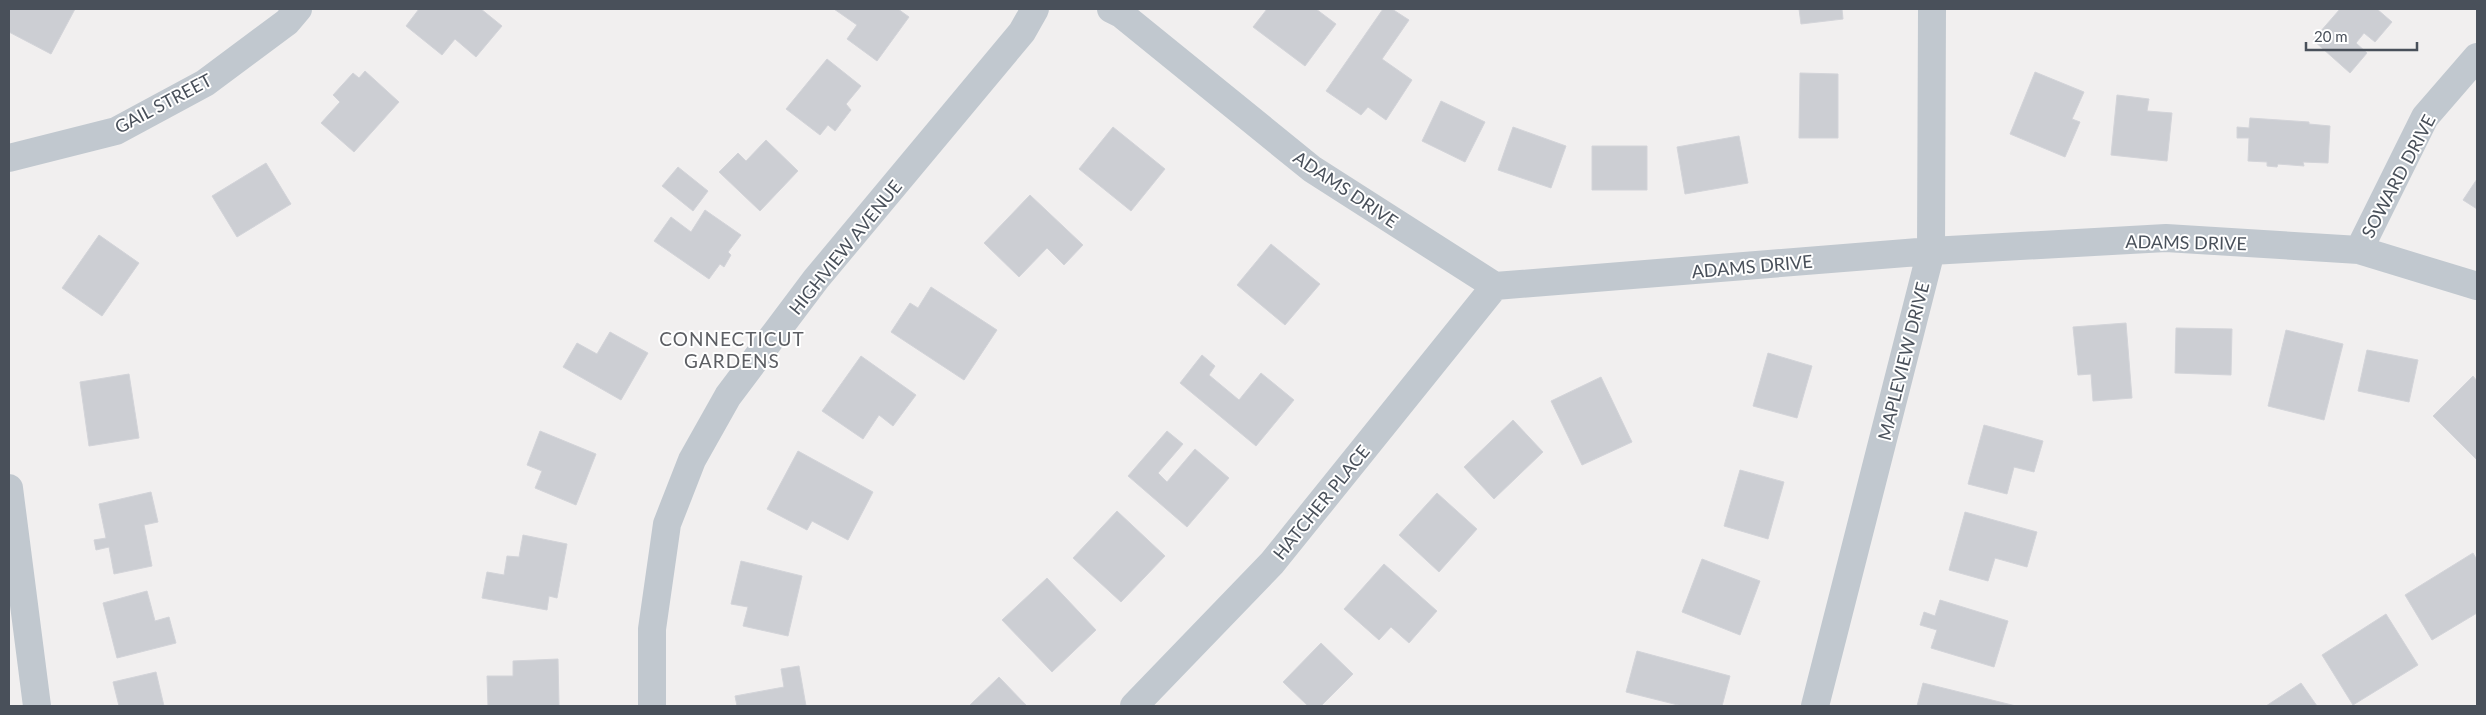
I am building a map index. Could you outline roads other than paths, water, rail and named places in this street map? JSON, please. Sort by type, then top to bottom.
[{"type":"street","name":"GAIL STREET","points":[[9,158],[116,131],[205,83],[287,22],[298,9]]},
{"type":"street","name":"HIGHVIEW AVENUE","points":[[652,706],[652,629],[667,524],[692,460],[728,396],[816,279],[1022,32],[1035,9]]},
{"type":"street","name":"ADAMS DRIVE","points":[[1111,9],[1121,14],[1312,169],[1495,286],[1931,251],[2166,238],[2359,250],[2477,286]]},
{"type":"street","name":"MAPLEVIEW DRIVE","points":[[1815,706],[1931,251],[1932,9]]},
{"type":"street","name":"SOWARD DRIVE","points":[[2359,250],[2425,118],[2477,57]]},
{"type":"street","name":"HATCHER PLACE","points":[[1134,706],[1272,563],[1495,286]]},
{"type":"street","points":[[9,488],[37,706]]},
{"type":"district","name":"CONNECTICUT GARDENS","points":[[732,349]]}]
